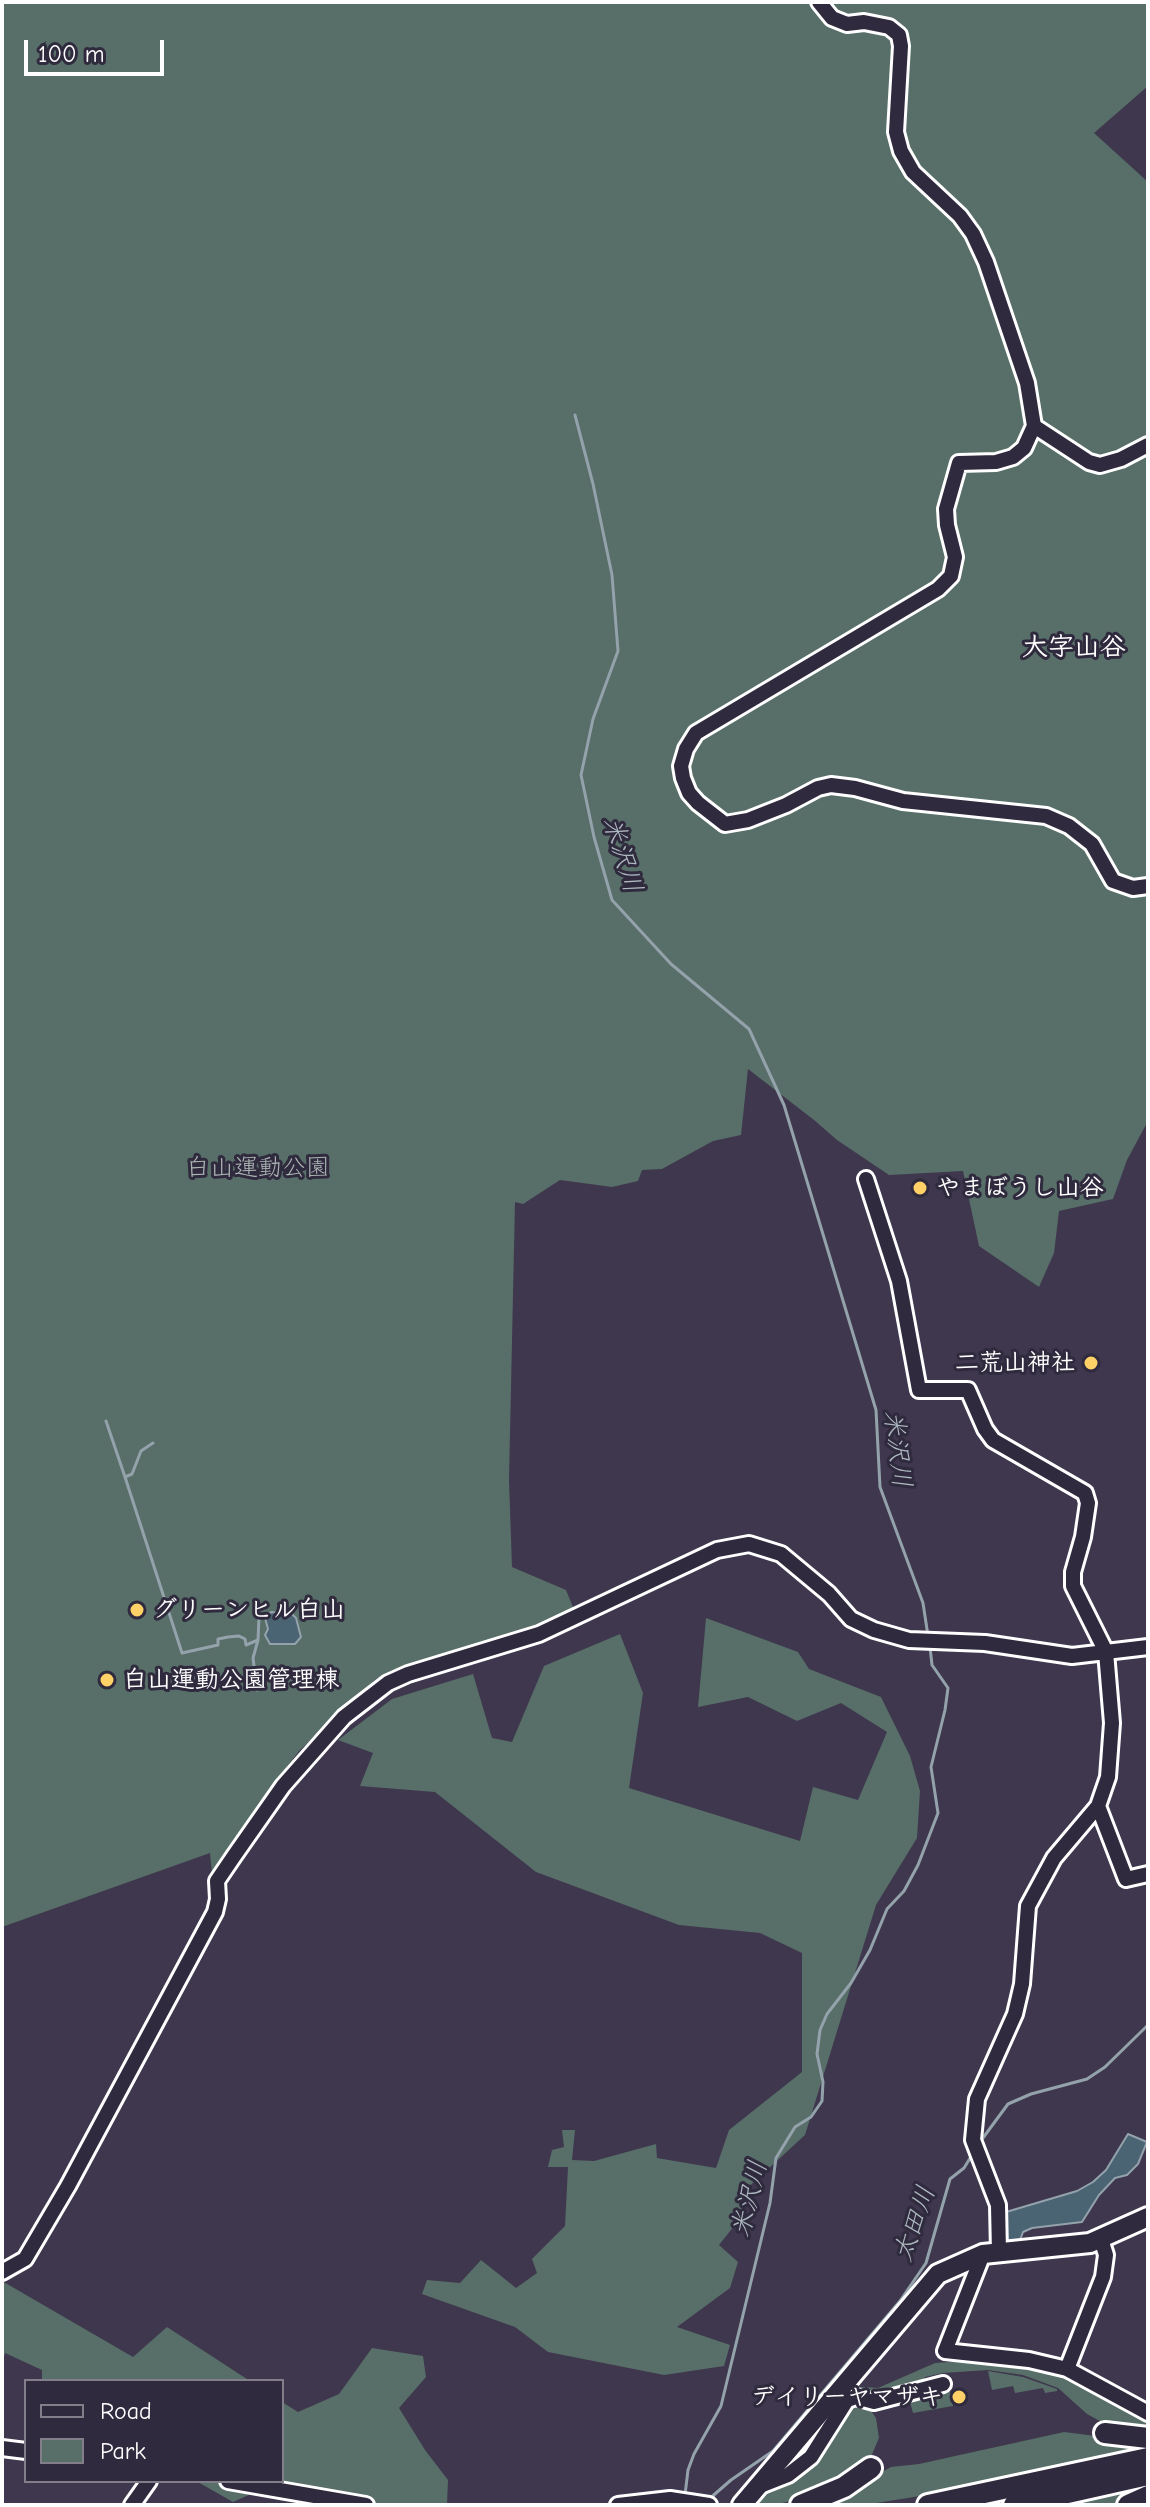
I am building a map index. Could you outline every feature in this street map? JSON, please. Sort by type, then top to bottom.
[{"type":"highway","points":[[1105,2433],[1148,2438]]},
{"type":"highway","points":[[928,2505],[1148,2458]]},
{"type":"highway","points":[[801,2505],[844,2487],[871,2468]]},
{"type":"highway","points":[[1014,2505],[1148,2475]]},
{"type":"highway","points":[[1128,2505],[1148,2496]]},
{"type":"main road","points":[[742,2505],[938,2274],[991,2253],[1090,2243],[1148,2217]]},
{"type":"street","points":[[819,2],[832,18],[847,24],[864,22],[889,27],[899,35],[896,132],[901,151],[913,172],[960,216],[973,234],[991,274],[1027,383],[1034,426],[1024,448],[1013,457],[996,462],[959,463],[946,509],[955,557],[951,576],[938,589],[696,733],[686,749],[681,766],[683,778],[689,793],[698,803],[725,824],[748,820],[831,785],[903,801],[1046,816],[1069,826],[1092,844],[1113,881],[1133,888],[1148,886]]},
{"type":"street","points":[[1034,426],[1089,462],[1100,465],[1121,459],[1148,445]]},
{"type":"street","points":[[866,1179],[899,1281],[919,1390],[968,1390],[993,1440],[1085,1493],[1088,1513],[1073,1572],[1073,1586],[1106,1652],[1112,1723],[1108,1777],[1098,1806],[1054,1858],[1028,1906],[1022,1984],[1015,2014],[977,2099],[973,2140],[998,2205],[991,2253],[945,2351],[1029,2360],[1067,2369],[1100,2384],[1148,2413]]},
{"type":"street","points":[[2,2272],[25,2259],[76,2173],[215,1912],[217,1881],[283,1786],[344,1717],[388,1683],[539,1634],[717,1550],[749,1544],[781,1554],[829,1594],[851,1619],[874,1630],[909,1640],[985,1643],[1072,1656],[1148,1647]]},
{"type":"street","points":[[1098,1806],[1126,1879],[1148,1874]]},
{"type":"street","points":[[1067,2369],[1103,2277],[1106,2255],[1101,2239]]},
{"type":"street","points":[[759,2487],[788,2475],[811,2457],[847,2400],[864,2397],[874,2402],[943,2384]]},
{"type":"street","points":[[2,2448],[24,2451]]},
{"type":"street","points":[[132,2505],[148,2483]]},
{"type":"street","points":[[240,2483],[366,2505]]},
{"type":"street","points":[[618,2505],[670,2499],[709,2505]]},
{"type":"green space","name":"白山運動公園","points":[[2,2],[1148,2],[1148,86],[1094,133],[1148,182],[1148,1121],[1127,1160],[1113,1199],[1059,1211],[1054,1253],[1039,1287],[979,1246],[963,1171],[889,1175],[837,1140],[748,1069],[741,1135],[713,1141],[662,1169],[642,1170],[638,1181],[612,1187],[560,1180],[523,1204],[515,1202],[509,1480],[512,1567],[566,1590],[575,1612],[539,1628],[414,1662],[376,1679],[299,1751],[259,1803],[212,1875],[210,1853],[2,1927]]},
{"type":"green space","points":[[706,1618],[798,1652],[809,1669],[881,1697],[910,1756],[920,1791],[917,1838],[876,1905],[805,2135],[742,2193],[742,2216],[719,2245],[738,2262],[730,2288],[677,2327],[730,2345],[724,2366],[664,2375],[548,2352],[515,2327],[422,2294],[427,2280],[460,2283],[481,2260],[516,2288],[537,2273],[532,2259],[565,2226],[568,2167],[548,2167],[552,2150],[564,2147],[562,2130],[575,2130],[572,2160],[594,2161],[656,2144],[657,2158],[716,2168],[729,2130],[802,2072],[802,1953],[760,1933],[679,1925],[536,1872],[435,1792],[360,1786],[373,1753],[338,1740],[392,1699],[473,1674],[492,1738],[512,1742],[544,1666],[620,1634],[643,1693],[629,1788],[800,1841],[813,1787],[858,1800],[887,1732],[841,1703],[797,1721],[748,1697],[698,1707]]},
{"type":"green space","points":[[2,2281],[133,2357],[167,2327],[247,2379],[42,2379],[42,2370],[5,2353],[2,2365]]},
{"type":"green space","points":[[372,2348],[423,2356],[426,2377],[399,2408],[448,2480],[447,2505],[304,2505],[262,2489],[233,2502],[200,2483],[284,2483],[284,2403],[298,2412],[339,2394]]},
{"type":"green space","points":[[976,2360],[1063,2374],[1148,2419],[1148,2429],[1107,2425],[1087,2414],[1058,2388],[1023,2375],[988,2370],[943,2373],[925,2377],[919,2386],[879,2396],[855,2391],[811,2448],[786,2470],[849,2386],[878,2388],[935,2363]]},
{"type":"green space","points":[[988,2371],[1023,2377],[1057,2391],[1045,2393],[1043,2388],[1015,2393],[1013,2386],[992,2390]]},
{"type":"green space","points":[[950,2392],[953,2406],[913,2413],[910,2402]]},
{"type":"green space","points":[[852,2404],[867,2405],[876,2418],[879,2438],[870,2459],[854,2472],[800,2499],[773,2505],[753,2505],[791,2480]]},
{"type":"green space","points":[[1064,2432],[1135,2441],[1136,2450],[920,2496],[864,2505],[822,2505],[891,2467],[919,2464]]},
{"type":"green space","points":[[1128,2491],[1130,2497],[1116,2505],[1063,2505]]},
{"type":"water","points":[[272,1612],[292,1614],[296,1618],[301,1637],[295,1644],[270,1644],[265,1635],[268,1629],[265,1618]]},
{"type":"water","points":[[1128,2134],[1147,2142],[1138,2164],[1127,2175],[1115,2178],[1099,2195],[1082,2222],[1032,2228],[1023,2232],[1019,2243],[1003,2243],[1006,2212],[1077,2191],[1093,2182],[1106,2170]]},
{"type":"waterway","name":"米沢川","points":[[575,415],[612,575],[618,651],[593,719],[581,775],[612,900],[671,964],[749,1029],[784,1105],[876,1410],[880,1487],[923,1603],[928,1636]]},
{"type":"waterway","points":[[106,1421],[125,1477]]},
{"type":"waterway","points":[[153,1443],[141,1451],[132,1474],[125,1477],[182,1653],[218,1645],[218,1639],[228,1637],[239,1636],[245,1639],[246,1645],[258,1640]]},
{"type":"waterway","points":[[257,1690],[253,1658],[259,1617]]},
{"type":"waterway","name":"米沢川","points":[[685,2495],[688,2470],[694,2454],[721,2406],[770,2203],[776,2158],[795,2127],[811,2117],[822,2101],[823,2082],[817,2054],[820,2030],[827,2014],[851,1983],[870,1950],[887,1909],[904,1891],[918,1865],[938,1813],[931,1767],[948,1688],[932,1665],[930,1647]]},
{"type":"waterway","name":"太田川","points":[[980,2142],[1008,2104],[1031,2094],[1087,2079],[1105,2067],[1148,2025]]},
{"type":"waterway","name":"太田川","points":[[708,2500],[773,2451],[900,2301],[926,2263],[950,2179],[964,2168],[972,2155]]},
{"type":"place","name":"やまぼうし山谷","points":[[920,1188]]},
{"type":"place","name":"二荒山神社","points":[[1091,1363]]},
{"type":"place","name":"グリーンヒル白山","points":[[137,1610]]},
{"type":"place","name":"白山運動公園管理棟","points":[[107,1680]]},
{"type":"place","name":"デイリーヤマザキ","points":[[959,2397]]},
{"type":"district","name":"大字山谷","points":[[1074,648]]}]
